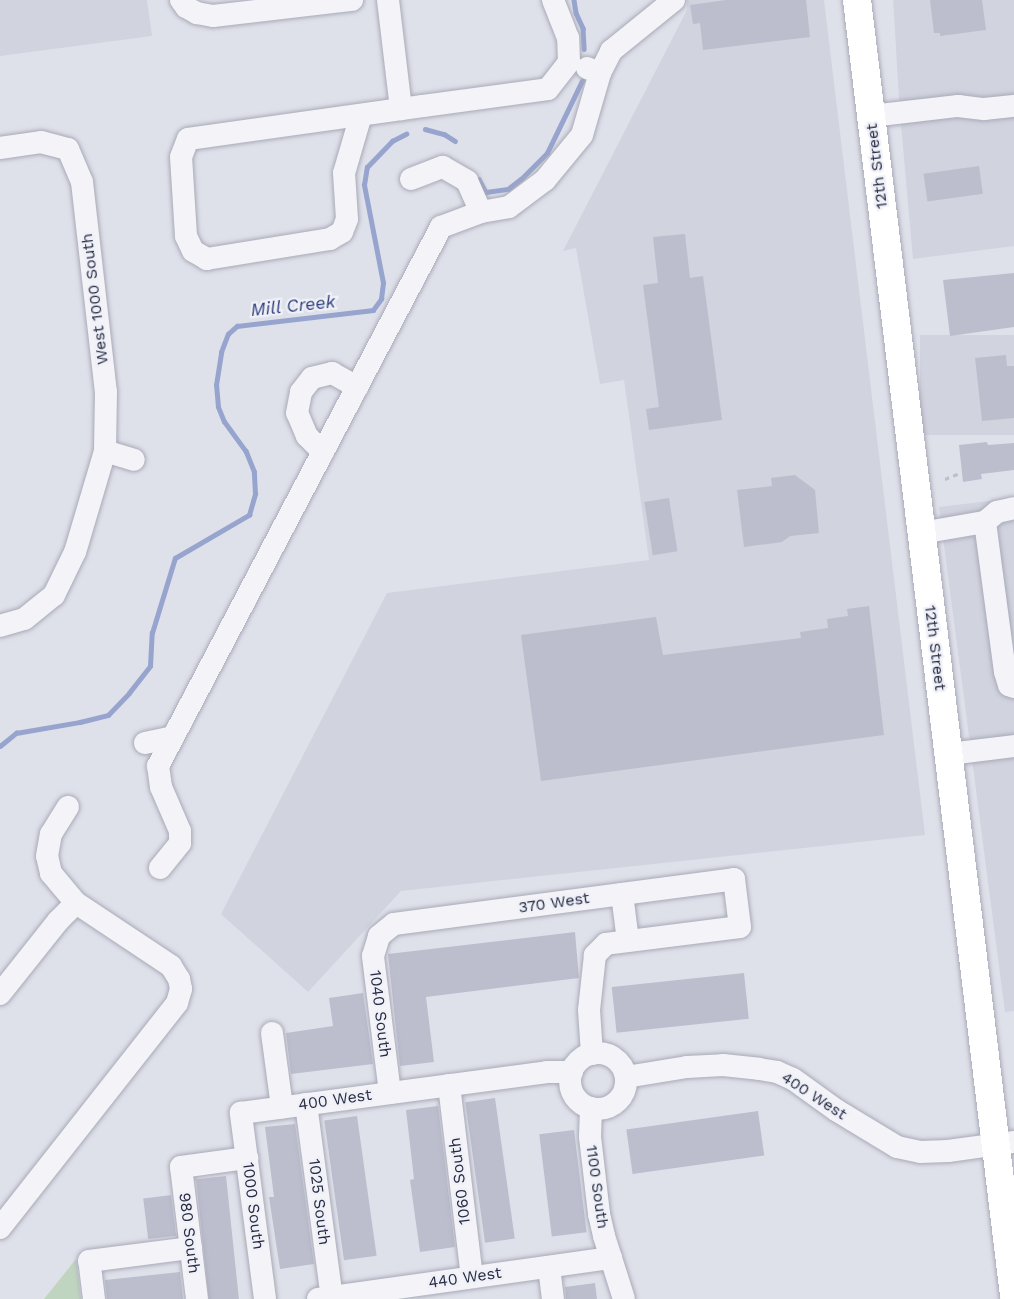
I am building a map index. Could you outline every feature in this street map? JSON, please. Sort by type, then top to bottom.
[{"type":"main road","name":"12th Street","points":[[857,0],[949,754],[1005,1143],[1014,1296]]},
{"type":"street","points":[[181,0],[186,7],[197,13],[213,16],[352,0]]},
{"type":"street","points":[[388,0],[401,109]]},
{"type":"street","points":[[361,115],[344,173],[347,219],[342,232],[330,239],[207,259],[193,251],[186,236],[181,157],[188,139],[548,89],[569,62],[568,38],[553,0]]},
{"type":"street","points":[[160,868],[180,843],[180,831],[161,787],[158,766],[441,227],[481,212],[509,207],[545,180],[582,135],[600,73],[611,51],[674,0]]},
{"type":"street","points":[[569,62],[600,73]]},
{"type":"street","points":[[872,116],[958,106],[984,109],[1014,106]]},
{"type":"street","name":"West 1000 South","points":[[0,148],[40,142],[68,149],[82,182],[106,392],[105,452],[75,552],[54,595],[24,620],[0,626]]},
{"type":"street","points":[[411,178],[443,167],[467,181],[481,212]]},
{"type":"street","points":[[323,452],[307,436],[297,413],[301,392],[312,378],[332,374],[357,387]]},
{"type":"street","points":[[105,452],[134,460]]},
{"type":"street","points":[[921,533],[985,522],[997,512],[1014,508]]},
{"type":"street","points":[[985,522],[1005,672],[1009,685],[1014,687]]},
{"type":"street","points":[[146,743],[173,737]]},
{"type":"street","points":[[949,754],[1014,746]]},
{"type":"street","points":[[0,1228],[177,1003],[181,989],[179,979],[171,966],[76,903],[51,873],[47,856],[51,834],[68,807]]},
{"type":"street","name":"370 West","points":[[379,936],[394,924],[734,879],[740,927],[628,941]]},
{"type":"street","points":[[592,1054],[589,1010],[592,969],[595,955],[606,945],[628,941],[622,894]]},
{"type":"street","points":[[0,994],[58,921],[76,903]]},
{"type":"street","name":"1040 South","points":[[379,936],[373,956],[390,1093]]},
{"type":"street","points":[[272,1033],[282,1107]]},
{"type":"street","points":[[601,1053],[617,1061],[626,1077],[623,1095],[617,1102],[600,1109],[591,1108],[576,1098],[570,1081],[577,1064],[592,1054],[601,1053]]},
{"type":"street","name":"400 West","points":[[626,1077],[687,1066],[723,1065],[777,1072],[793,1079],[836,1110],[897,1147],[920,1152],[1005,1143]]},
{"type":"street","name":"400 West","points":[[241,1113],[547,1072],[572,1072]]},
{"type":"street","name":"1060 South","points":[[448,1085],[472,1277]]},
{"type":"street","name":"1025 South","points":[[306,1104],[327,1298]]},
{"type":"street","name":"1100 South","points":[[591,1108],[590,1137],[599,1214],[624,1299]]},
{"type":"street","name":"1000 South","points":[[241,1113],[265,1299]]},
{"type":"street","name":"980 South","points":[[197,1299],[181,1167],[247,1158]]},
{"type":"street","points":[[94,1299],[89,1262],[191,1248]]},
{"type":"street","name":"440 West","points":[[327,1298],[440,1290],[472,1277],[611,1258]]},
{"type":"street","points":[[549,1267],[553,1299]]},
{"type":"path","points":[[945,479],[960,473]]},
{"type":"shaded area","points":[[0,0],[147,0],[152,36],[0,56]]},
{"type":"shaded area","points":[[687,0],[824,0],[925,835],[401,891],[308,992],[221,914],[387,593],[649,560],[624,380],[600,384],[576,248],[563,251],[687,10]]},
{"type":"shaded area","points":[[893,0],[1014,0],[1014,246],[913,259]]},
{"type":"shaded area","points":[[920,335],[1014,335],[1014,435],[920,435]]},
{"type":"shaded area","points":[[1014,498],[1014,1011],[1005,1012],[939,507]]},
{"type":"green space","points":[[76,1259],[81,1299],[44,1299]]},
{"type":"building","points":[[726,0],[806,0],[810,37],[703,50],[700,23],[693,24],[690,5]]},
{"type":"building","points":[[930,0],[982,0],[986,30],[940,36],[940,33],[934,33]]},
{"type":"building","points":[[979,166],[983,194],[927,202],[924,174]]},
{"type":"building","points":[[685,234],[690,278],[703,276],[722,420],[649,430],[646,409],[659,407],[643,285],[658,283],[653,237]]},
{"type":"building","points":[[1014,273],[1014,327],[950,336],[943,280]]},
{"type":"building","points":[[1006,355],[1007,366],[1014,366],[1014,418],[982,421],[975,358]]},
{"type":"building","points":[[987,442],[988,445],[1014,443],[1014,470],[981,474],[982,479],[963,482],[959,445]]},
{"type":"building","points":[[795,475],[815,490],[819,533],[790,536],[782,542],[744,547],[737,490],[772,486],[771,478]]},
{"type":"building","points":[[669,498],[677,551],[653,555],[644,502]]},
{"type":"building","points":[[869,606],[884,735],[541,781],[521,635],[656,617],[663,655],[801,638],[800,632],[828,628],[827,619],[848,616],[847,609]]},
{"type":"building","points":[[575,932],[579,978],[426,997],[434,1062],[400,1066],[388,954]]},
{"type":"building","points":[[744,973],[749,1019],[617,1033],[612,987]]},
{"type":"building","points":[[363,993],[373,1064],[291,1074],[286,1033],[333,1026],[329,998]]},
{"type":"building","points":[[495,1098],[515,1239],[485,1243],[465,1102]]},
{"type":"building","points":[[438,1106],[455,1247],[420,1252],[410,1180],[414,1179],[406,1110]]},
{"type":"building","points":[[758,1111],[764,1156],[633,1174],[626,1130]]},
{"type":"building","points":[[357,1116],[377,1256],[344,1260],[324,1121]]},
{"type":"building","points":[[295,1124],[314,1264],[280,1269],[269,1197],[274,1197],[265,1127]]},
{"type":"building","points":[[574,1130],[587,1232],[552,1236],[539,1134]]},
{"type":"building","points":[[226,1176],[239,1299],[209,1299],[196,1179]]},
{"type":"building","points":[[171,1195],[176,1236],[148,1239],[143,1198]]},
{"type":"building","points":[[180,1272],[183,1299],[107,1299],[105,1280]]},
{"type":"building","points":[[595,1283],[597,1299],[566,1299],[565,1287]]},
{"type":"waterway","name":"Mill Creek","points":[[574,0],[576,13],[583,28],[584,49]]},
{"type":"waterway","name":"Mill Creek","points":[[479,179],[486,192],[508,189],[521,179],[547,153],[582,81]]},
{"type":"waterway","name":"Mill Creek","points":[[425,129],[444,134],[455,141]]},
{"type":"waterway","name":"Mill Creek","points":[[0,746],[16,733],[108,715],[150,666],[152,633],[175,558],[249,515],[255,494],[254,472],[246,452],[224,422],[218,407],[216,385],[221,352],[228,334],[237,326],[373,310],[381,299],[383,283],[364,185],[367,167],[392,141],[406,134]]}]
